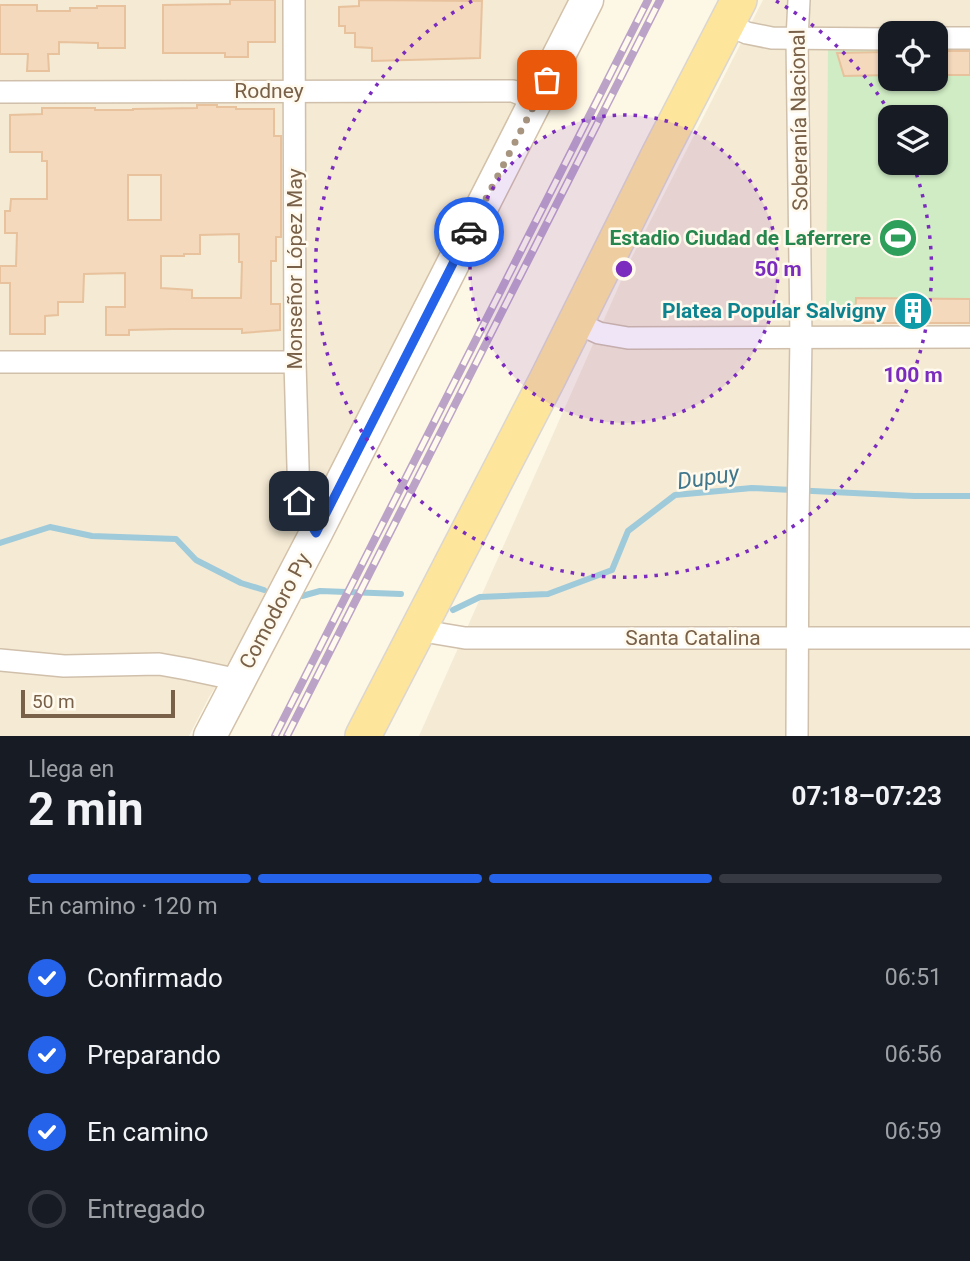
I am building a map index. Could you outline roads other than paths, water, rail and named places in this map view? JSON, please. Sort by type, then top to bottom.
[{"type":"main road","name":"Comodoro Py","points":[[210,736],[587,0]]},
{"type":"main road","points":[[363,736],[732,12]]},
{"type":"street","name":"Monseñor López May","points":[[294,0],[295,362],[299,501],[316,533]]},
{"type":"street","name":"Soberanía Nacional","points":[[797,638],[802,338],[797,39],[799,0]]},
{"type":"street","points":[[732,12],[747,33],[772,38],[878,39]]},
{"type":"street","points":[[948,38],[970,38]]},
{"type":"street","name":"Rodney","points":[[0,92],[497,90],[513,91],[537,100]]},
{"type":"street","points":[[575,322],[599,333],[628,338],[970,337]]},
{"type":"street","points":[[0,362],[295,362]]},
{"type":"street","name":"Santa Catalina","points":[[417,630],[465,638],[970,638]]},
{"type":"street","points":[[797,638],[797,736]]},
{"type":"street","points":[[0,660],[64,666],[159,664],[239,680]]},
{"type":"waterway","name":"Dupuy","points":[[453,610],[480,597],[548,594],[612,570],[628,531],[675,495],[752,488],[970,496]]},
{"type":"waterway","points":[[0,543],[50,527],[92,536],[176,539],[196,560],[241,583],[264,590]]},
{"type":"waterway","points":[[302,596],[320,591],[401,594]]},
{"type":"railway","points":[[275,736],[648,0]]},
{"type":"railway","points":[[287,736],[660,0]]},
{"type":"place","name":"Estadio Ciudad de Laferrere","points":[[898,238]]},
{"type":"place","name":"Platea Popular Salvigny","points":[[913,311]]}]
